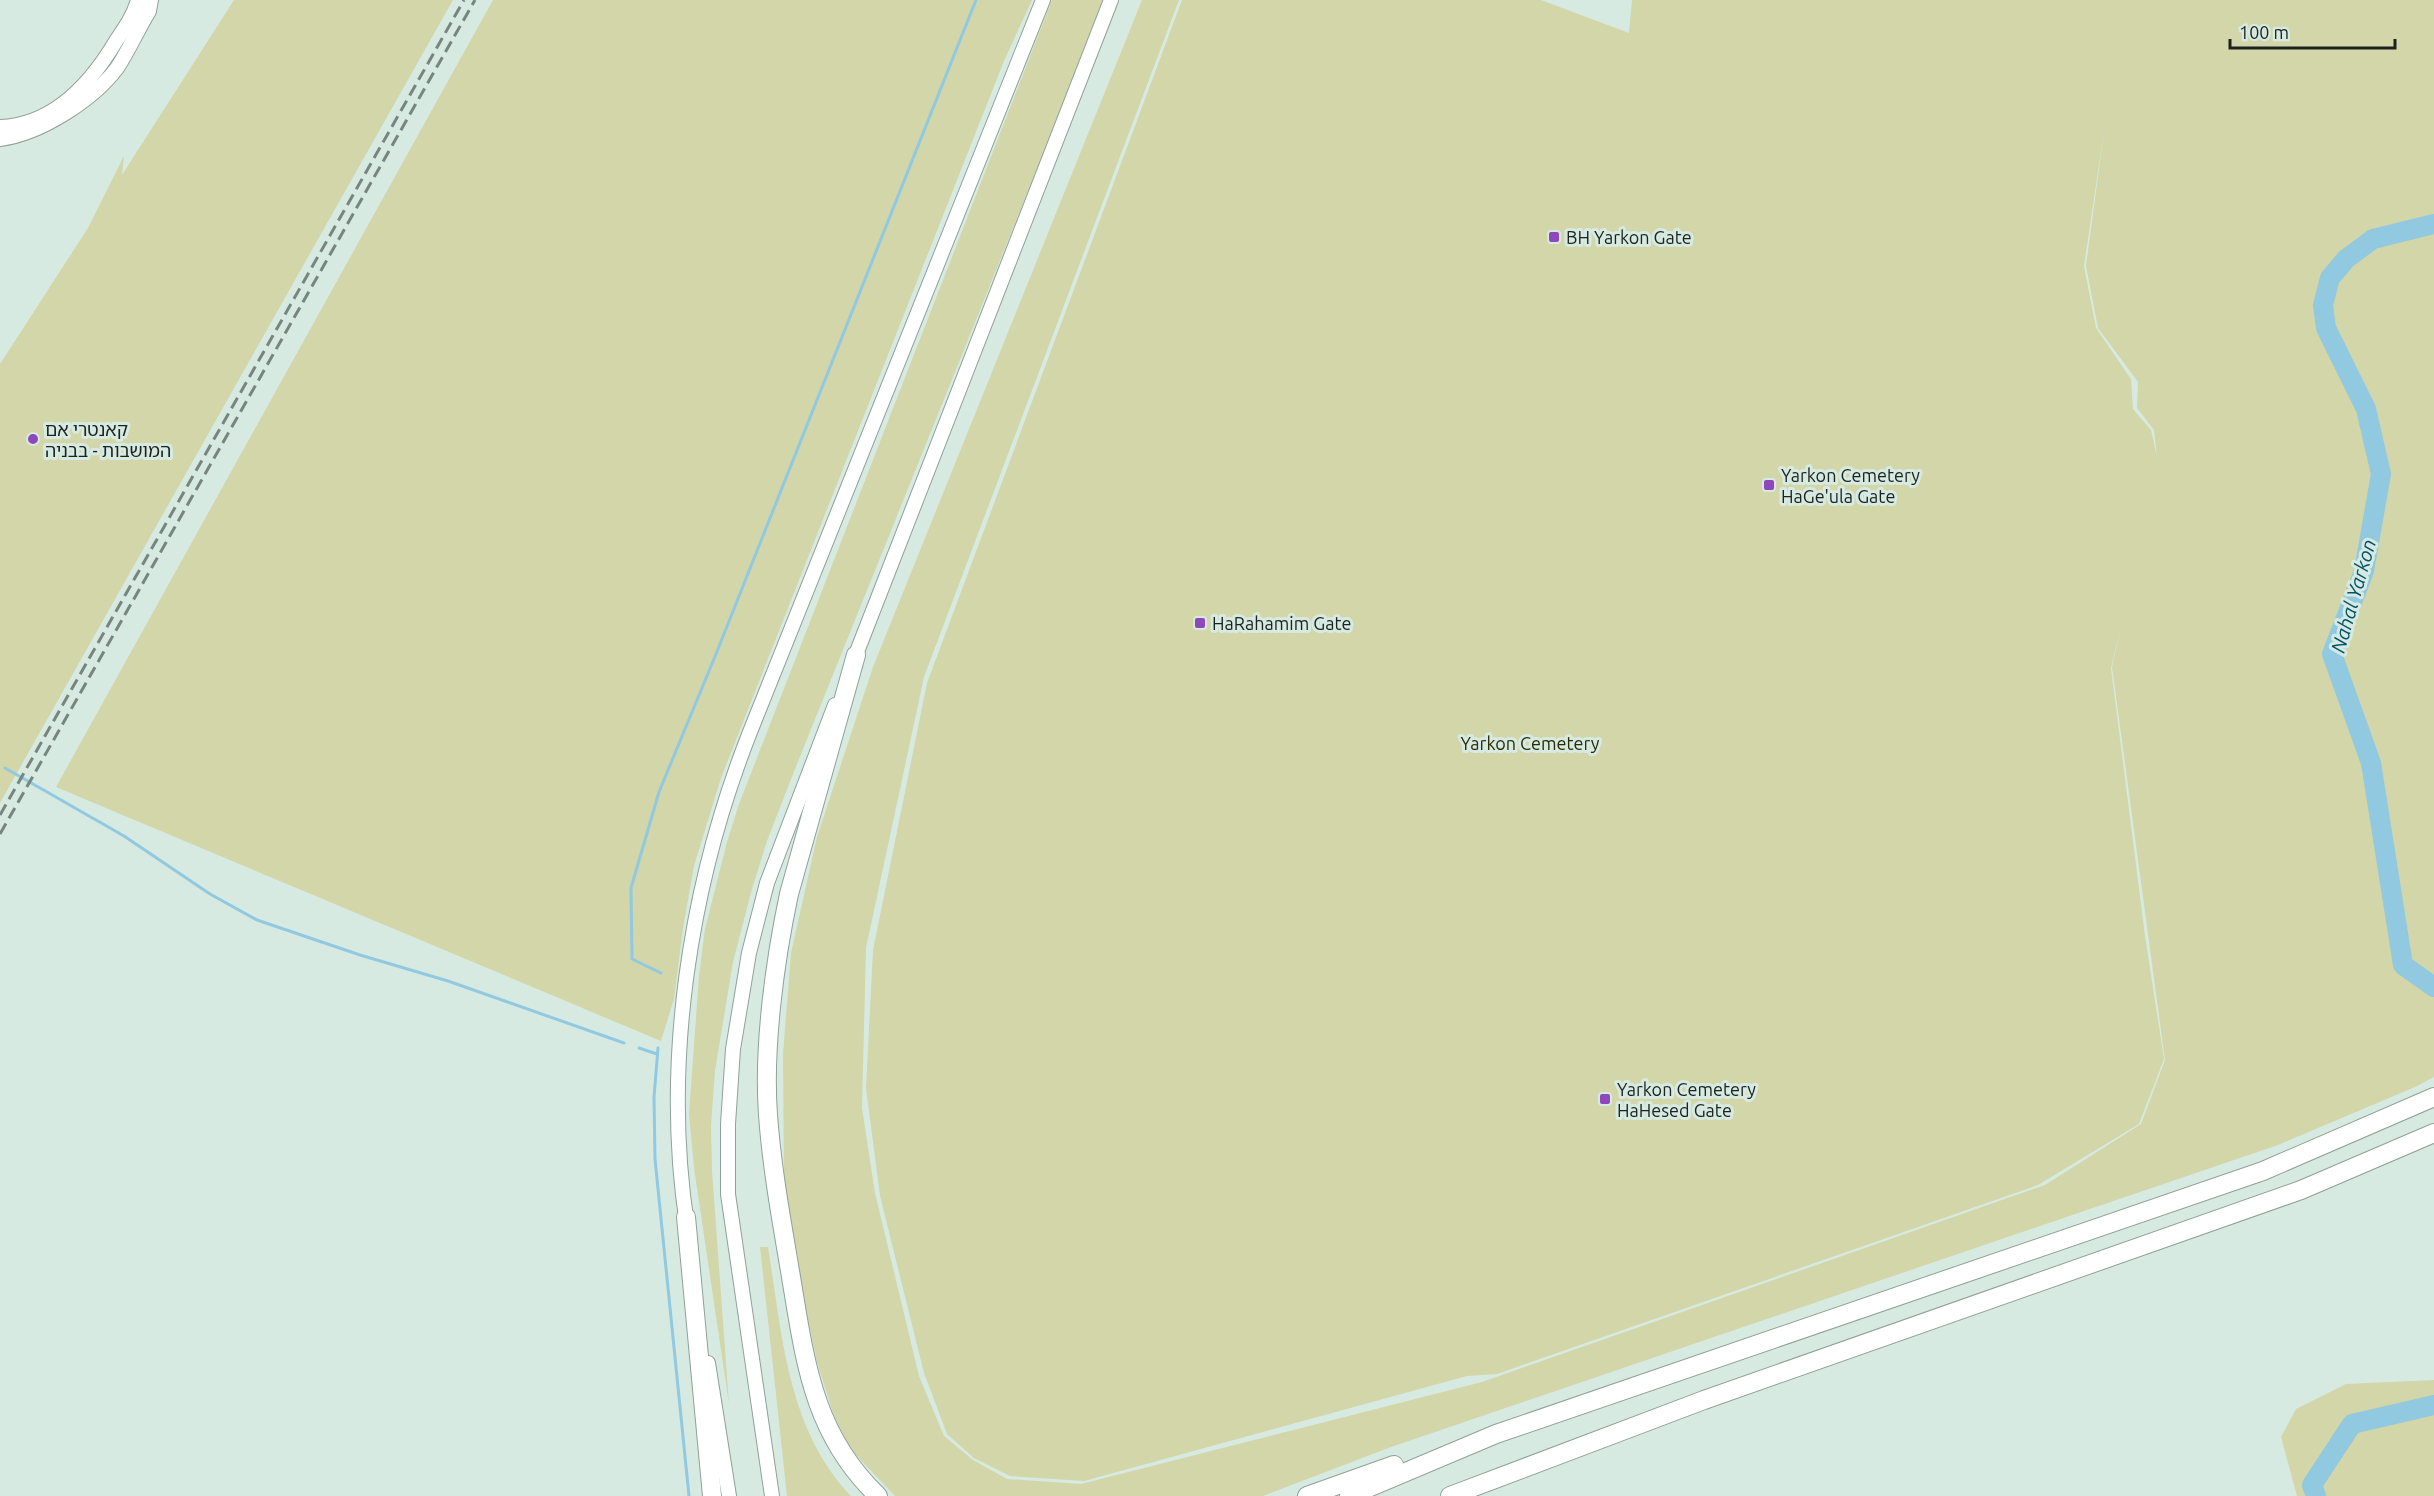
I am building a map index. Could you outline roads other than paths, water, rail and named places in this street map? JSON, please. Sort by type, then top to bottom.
[{"type":"highway","points":[[856,655],[781,930],[769,1054],[768,1114],[775,1183],[810,1379],[824,1422],[842,1454],[863,1482],[878,1496]]},
{"type":"highway","points":[[1306,1496],[1408,1460],[1496,1434],[2263,1171],[2434,1097]]},
{"type":"highway","points":[[1450,1496],[1704,1400],[2301,1190],[2434,1133]]},
{"type":"highway","points":[[686,1217],[712,1496]]},
{"type":"highway","points":[[1349,1496],[1496,1434]]},
{"type":"main road","points":[[729,1496],[686,1217],[680,1137],[681,1043],[694,926],[717,827],[750,732],[1043,0]]},
{"type":"main road","points":[[772,1496],[728,1194],[728,1124],[733,1049],[745,972],[767,883],[821,738],[856,655],[1111,0]]},
{"type":"main road","points":[[0,127],[11,126],[45,115],[74,96],[101,66],[143,6]]},
{"type":"main road","points":[[0,139],[12,137],[46,124],[76,107],[116,69],[143,6]]},
{"type":"waterway","points":[[661,973],[632,959],[631,888],[659,792],[976,0]]},
{"type":"waterway","name":"Nahal Yarkon","points":[[2434,224],[2373,239],[2346,259],[2330,278],[2323,305],[2326,328],[2366,409],[2381,474],[2364,571],[2332,654],[2371,763],[2403,965],[2434,987]]},
{"type":"waterway","points":[[5,768],[124,836],[210,894],[257,920],[360,955],[448,981],[624,1043]]},
{"type":"waterway","points":[[639,1048],[657,1054]]},
{"type":"waterway","points":[[658,1048],[654,1097],[655,1159],[689,1496]]},
{"type":"waterway","name":"Nahal Yarkon","points":[[2316,1496],[2312,1485],[2352,1424],[2434,1405]]},
{"type":"railway","points":[[0,815],[464,0]]},
{"type":"railway","points":[[0,834],[475,0]]},
{"type":"place","name":"BH Yarkon Gate","points":[[1554,237]]},
{"type":"place","name":"קאנטרי אם המושבות - בבניה","points":[[33,439]]},
{"type":"place","name":"Yarkon Cemetery HaGe'ula Gate","points":[[1769,485]]},
{"type":"place","name":"HaRahamim Gate","points":[[1200,623]]},
{"type":"place","name":"Yarkon Cemetery HaHesed Gate","points":[[1605,1099]]},
{"type":"park label","name":"Yarkon Cemetery","points":[[1530,743]]}]
